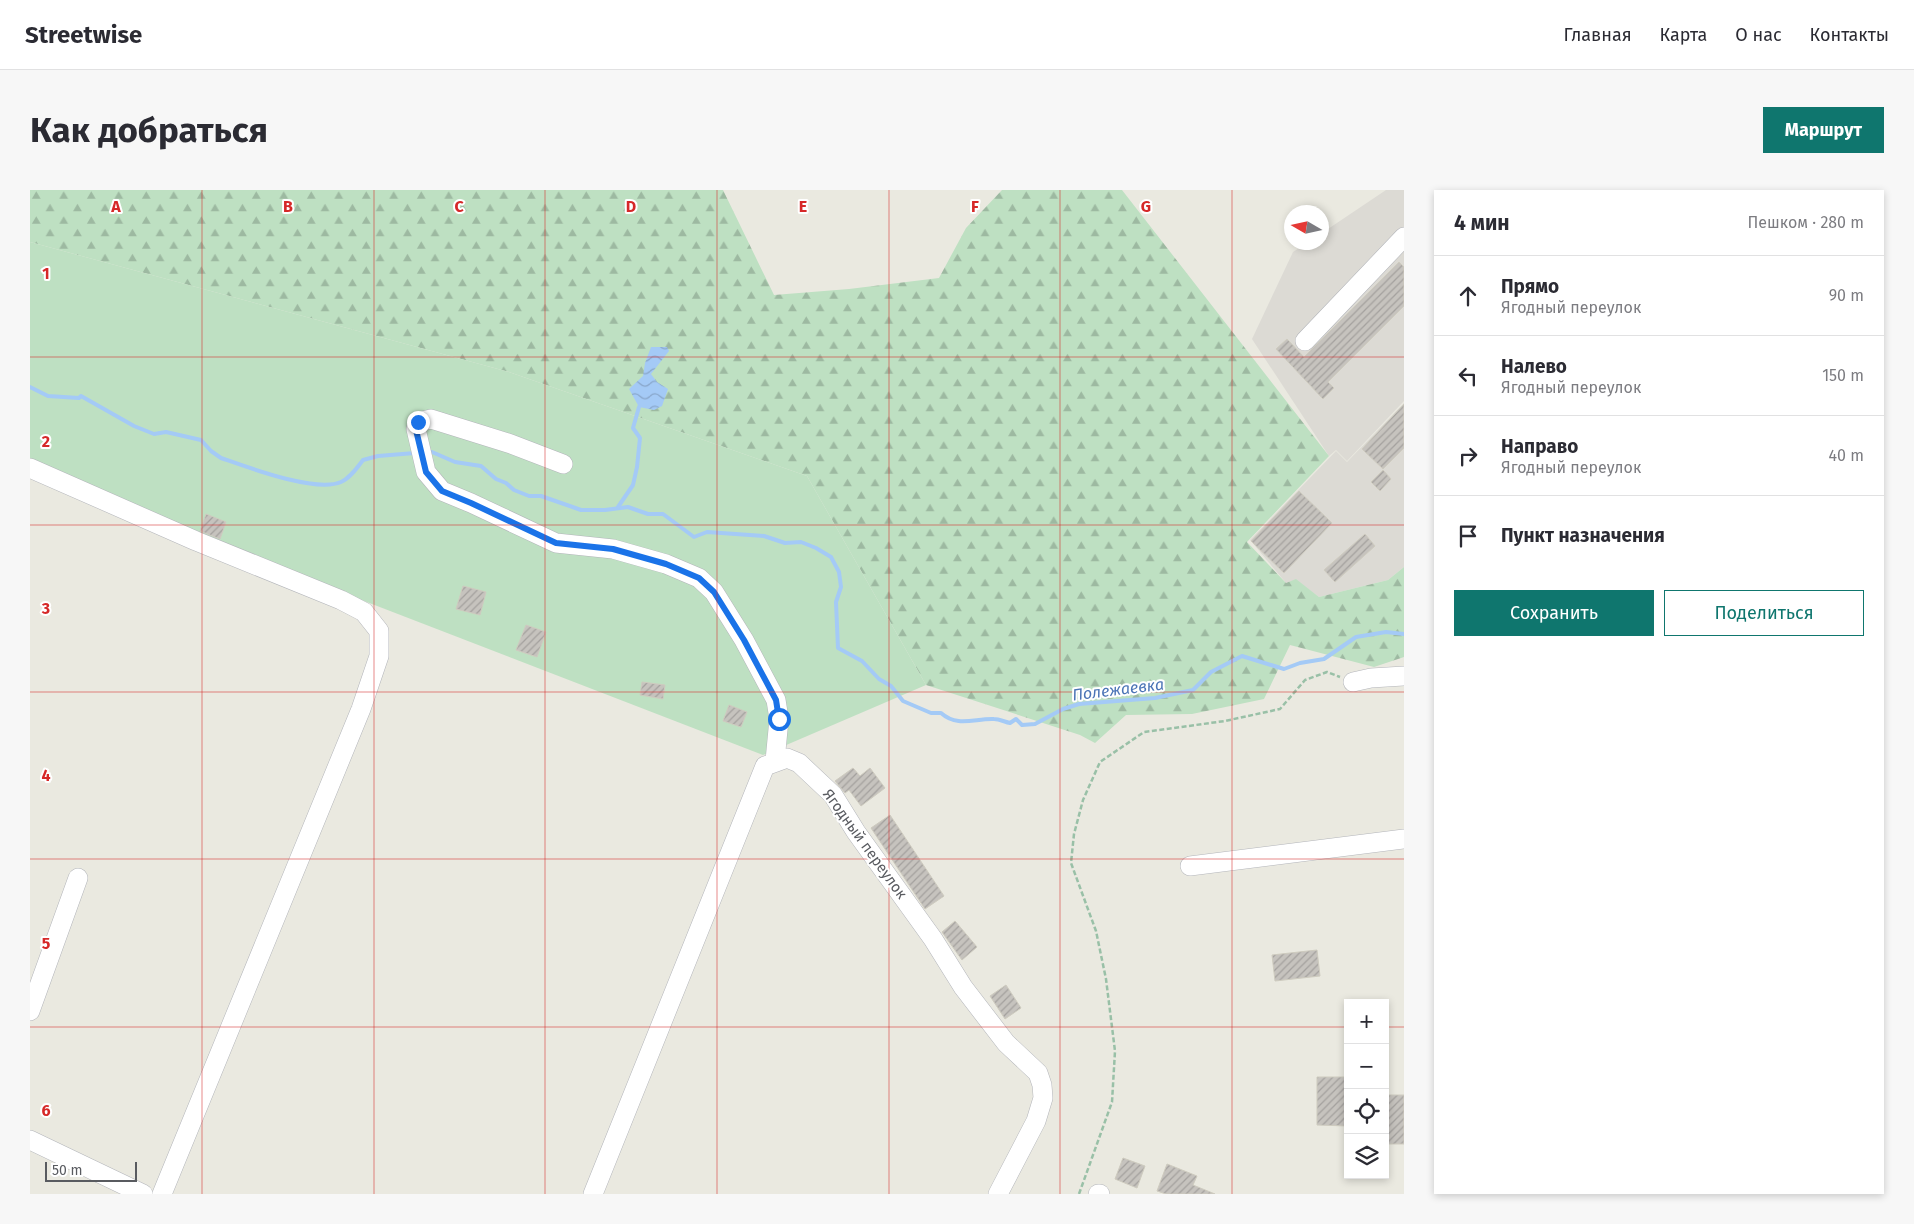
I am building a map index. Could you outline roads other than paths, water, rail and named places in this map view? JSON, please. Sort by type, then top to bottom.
[{"type":"street","points":[[1305,340],[1404,237]]},
{"type":"street","points":[[563,464],[510,444],[431,419],[418,422],[416,430],[426,472],[442,491],[556,543],[613,549],[666,564],[699,578],[714,592],[744,640],[776,700],[779,719],[775,761],[765,766],[592,1194]]},
{"type":"street","points":[[30,468],[196,541],[341,600],[364,612],[379,631],[379,656],[361,709],[162,1194]]},
{"type":"street","points":[[1353,682],[1371,678],[1404,676]]},
{"type":"street","name":"Ягодный переулок","points":[[775,761],[787,758],[799,763],[833,795],[856,832],[933,939],[963,987],[1006,1043],[1038,1073],[1042,1085],[1043,1098],[1036,1121],[998,1194]]},
{"type":"street","points":[[1190,866],[1404,839]]},
{"type":"street","points":[[30,1011],[78,878]]},
{"type":"street","points":[[30,1140],[143,1194]]},
{"type":"water","points":[[651,347],[667,347],[669,351],[651,374],[657,382],[668,389],[662,406],[654,410],[639,407],[629,389],[643,376],[645,363]]},
{"type":"waterway","name":"Полежаевка","points":[[30,387],[48,396],[79,398],[81,396],[134,426],[154,434],[166,432],[201,440],[221,458],[299,482],[315,484],[341,482],[363,460],[378,456],[415,453]]},
{"type":"waterway","name":"Полежаевка","points":[[618,507],[633,485],[637,467],[640,438],[633,428],[639,407]]},
{"type":"waterway","name":"Полежаевка","points":[[427,453],[432,452],[455,462],[481,466],[496,479],[506,483],[514,490],[529,496],[541,496],[581,510],[605,510],[628,507],[648,514],[663,514],[694,537],[707,532],[764,536],[785,543],[801,542],[816,548],[831,557],[839,572],[841,587],[836,602],[838,648],[862,661],[879,679],[891,686],[903,701],[931,713],[941,713],[947,718],[954,720],[998,719],[1010,723],[1016,719],[1022,725],[1035,724],[1063,709],[1079,704],[1155,698],[1193,690],[1211,672],[1242,656],[1284,669],[1300,663],[1324,659],[1356,637],[1386,632],[1404,634]]}]
